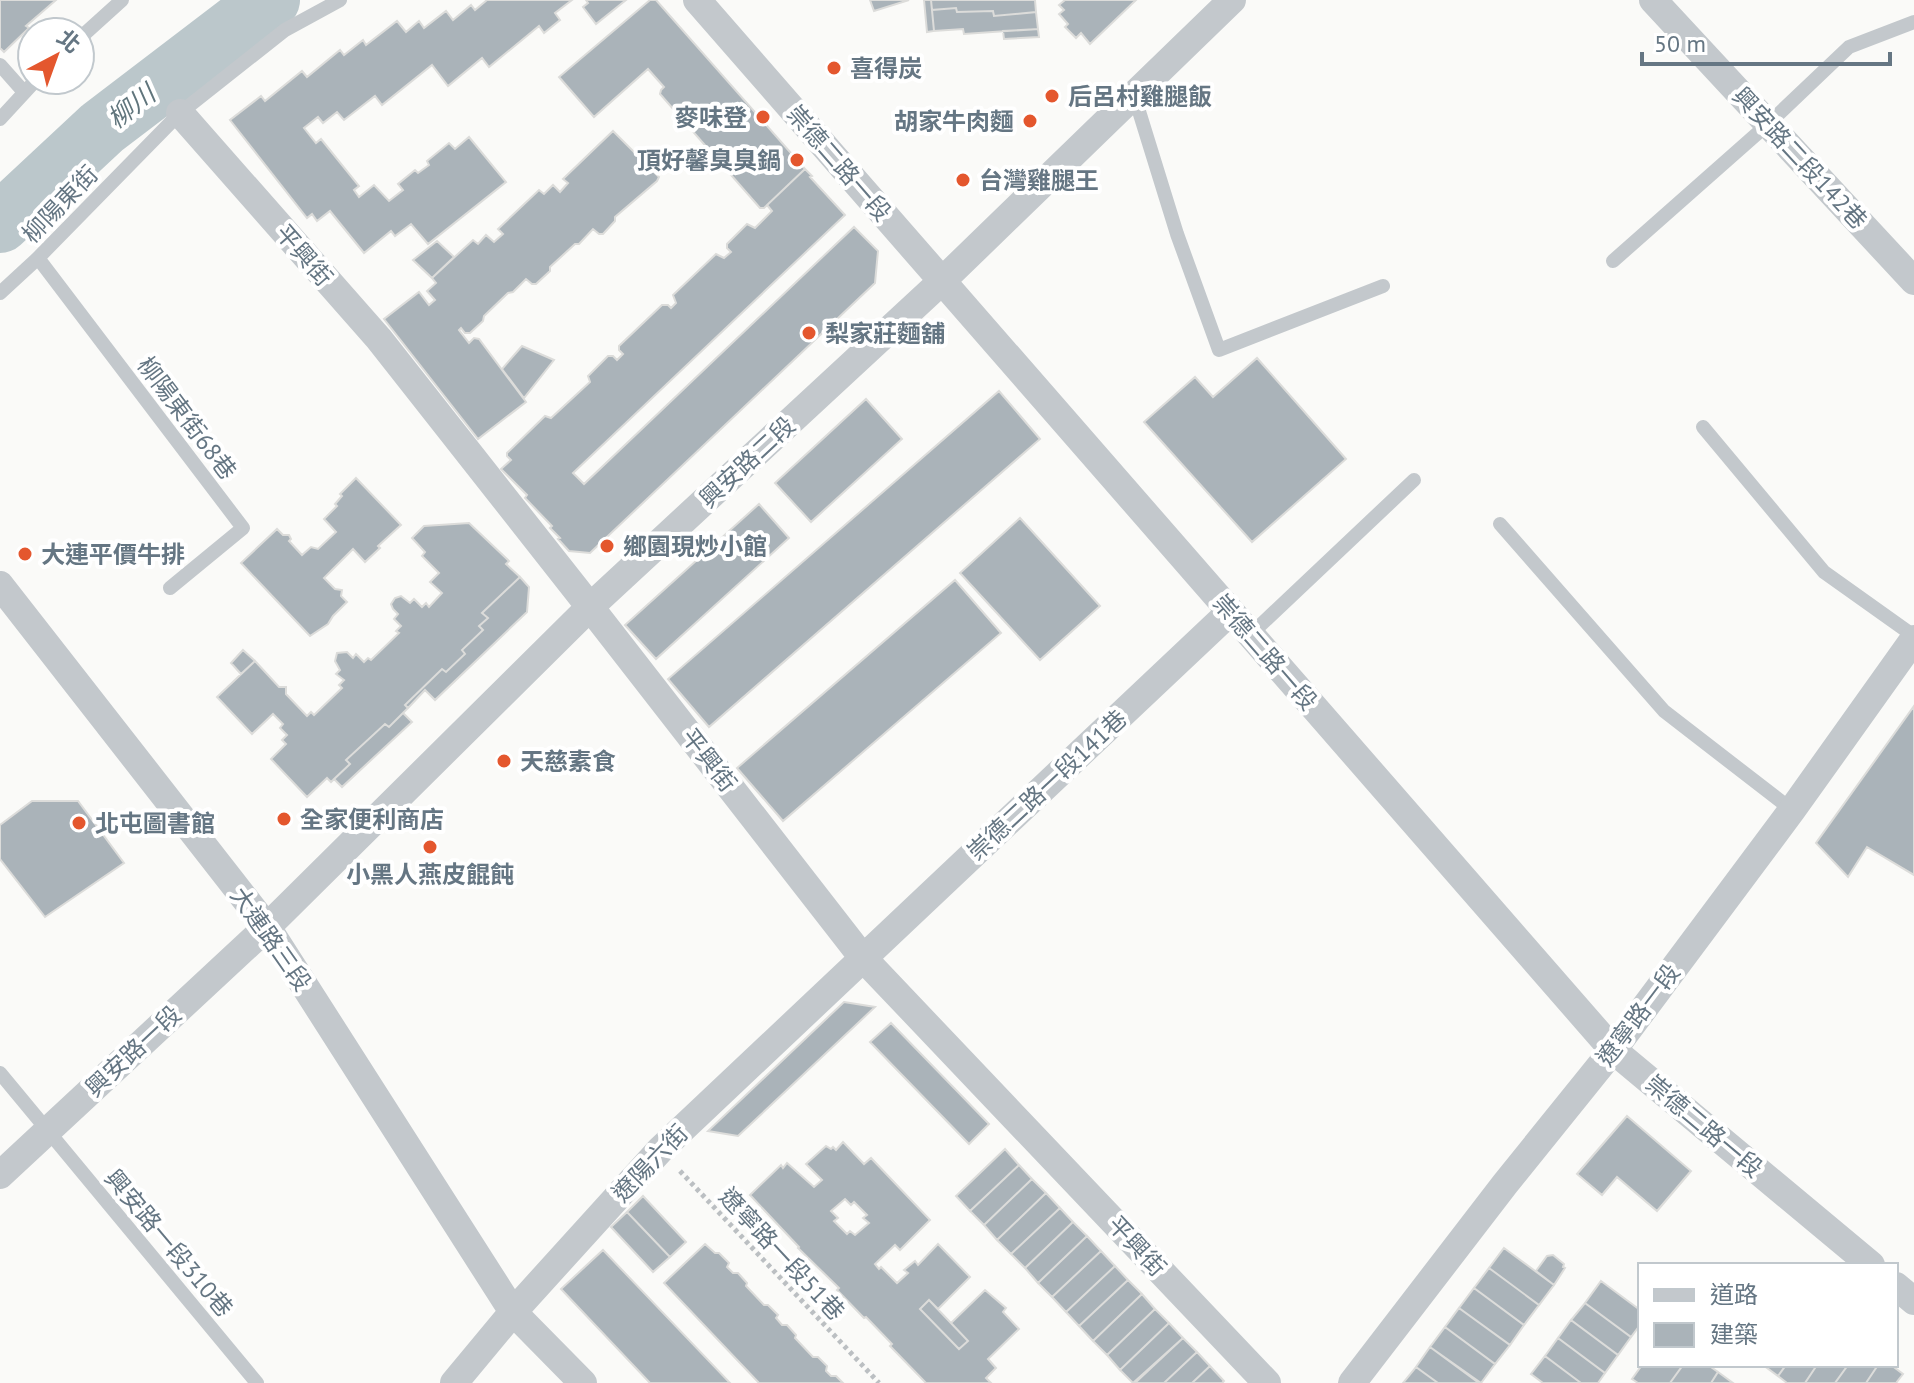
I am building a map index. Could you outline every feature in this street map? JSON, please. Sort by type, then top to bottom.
[{"type":"street","name":"崇德二路一段","points":[[697,0],[1613,1050],[1869,1263]]},
{"type":"street","name":"興安路二段","points":[[267,927],[590,607],[942,281],[1232,0]]},
{"type":"street","name":"興安路二段142巷","points":[[1653,0],[1914,281]]},
{"type":"street","name":"平興街","points":[[180,113],[379,339],[863,958],[1267,1383]]},
{"type":"street","name":"大連路三段","points":[[0,585],[267,927],[556,1383]]},
{"type":"street","name":"崇德二路一段141巷","points":[[863,958],[1230,612]]},
{"type":"street","name":"遼寧路一段","points":[[1352,1383],[1613,1050],[1792,810],[1914,637]]},
{"type":"street","name":"興安路一段","points":[[0,1175],[267,927]]},
{"type":"street","name":"遼陽六街","points":[[454,1383],[513,1312],[660,1150],[863,958]]},
{"type":"street","points":[[1898,1288],[1914,1301]]},
{"type":"street","name":"大連路三段","points":[[513,1312],[583,1383]]},
{"type":"lane","points":[[96,24],[122,0]]},
{"type":"lane","name":"柳陽東街","points":[[0,293],[180,113],[285,30],[340,0]]},
{"type":"lane","points":[[1613,261],[1768,124],[1849,47],[1914,22]]},
{"type":"lane","points":[[0,65],[16,83]]},
{"type":"lane","points":[[1134,95],[1177,234],[1219,350],[1383,286]]},
{"type":"lane","points":[[0,119],[20,96]]},
{"type":"lane","name":"柳陽東街68巷","points":[[38,258],[243,528],[170,588]]},
{"type":"lane","points":[[1703,427],[1824,572],[1914,637]]},
{"type":"lane","points":[[1250,635],[1414,480]]},
{"type":"lane","points":[[1500,524],[1664,711],[1792,810]]},
{"type":"lane","name":"興安路一段310巷","points":[[0,1073],[257,1383]]},
{"type":"path","name":"遼寧路一段51巷","points":[[660,1150],[879,1383]]},
{"type":"building","points":[[0,0],[56,0],[38,16],[16,16],[16,40],[4,52],[0,48]]},
{"type":"building","points":[[487,0],[572,0],[555,13],[560,20],[544,33],[539,26],[489,67],[482,58],[448,86],[432,65],[382,105],[375,96],[344,120],[337,112],[323,123],[318,117],[304,128],[316,143],[321,139],[359,186],[354,190],[359,197],[374,185],[389,201],[403,190],[398,184],[415,170],[418,173],[429,165],[427,161],[449,143],[455,149],[469,137],[506,182],[428,244],[411,224],[395,236],[391,231],[364,253],[330,211],[317,221],[312,214],[307,218],[230,120],[261,96],[265,101],[302,71],[307,77],[340,50],[344,55],[363,40],[366,45],[397,21],[406,32],[419,21],[424,28],[446,11],[453,20],[471,5],[475,10]]},
{"type":"building","points":[[586,0],[626,0],[596,24],[583,7],[588,3]]},
{"type":"building","points":[[650,0],[656,0],[805,169],[764,208],[760,208],[660,94],[664,87],[648,69],[594,117],[559,77]]},
{"type":"building","points":[[870,0],[909,0],[874,11]]},
{"type":"building","points":[[924,0],[931,0],[934,31],[927,32]]},
{"type":"building","points":[[931,0],[1035,0],[1036,12],[994,16],[993,11],[932,10]]},
{"type":"building","points":[[1065,0],[1136,0],[1090,44],[1081,33],[1076,38],[1065,27],[1068,24],[1059,14],[1064,10],[1059,5]]},
{"type":"building","points":[[956,8],[957,12],[993,11],[994,16],[1036,12],[1038,29],[964,34],[963,29],[934,31],[932,10]]},
{"type":"building","points":[[1038,29],[1039,37],[1004,39],[1003,31]]},
{"type":"building","points":[[613,131],[659,177],[657,181],[615,217],[603,234],[593,229],[550,267],[550,271],[536,284],[526,279],[484,316],[483,321],[470,333],[465,333],[461,328],[459,330],[469,343],[474,338],[479,339],[526,402],[478,439],[384,319],[419,292],[429,305],[435,300],[427,291],[436,283],[432,278],[473,240],[478,244],[486,235],[494,242],[503,234],[498,229],[539,190],[544,194],[553,185],[560,192],[568,183],[563,179]]},
{"type":"building","points":[[805,169],[845,215],[573,473],[584,484],[854,227],[878,251],[875,283],[590,553],[569,551],[550,528],[552,526],[525,498],[527,495],[501,469],[511,460],[507,453],[545,416],[551,418],[590,382],[588,376],[608,356],[617,360],[623,354],[619,346],[662,305],[671,308],[676,303],[673,295],[716,254],[724,258],[731,252],[727,244],[747,224],[755,228],[772,211],[767,205]]},
{"type":"building","points":[[437,241],[454,257],[432,278],[413,260]]},
{"type":"building","points":[[522,346],[554,360],[524,398],[502,369]]},
{"type":"building","points":[[1257,358],[1346,459],[1252,542],[1144,422],[1195,377],[1213,397]]},
{"type":"building","points":[[999,391],[1040,439],[709,727],[668,679]]},
{"type":"building","points":[[866,399],[902,439],[811,522],[775,483]]},
{"type":"building","points":[[356,478],[401,525],[365,562],[353,549],[324,578],[335,589],[342,590],[341,596],[347,602],[328,624],[310,636],[241,563],[277,529],[283,535],[289,535],[289,541],[302,555],[311,547],[318,549],[336,532],[324,519],[337,506],[335,504],[342,496],[340,494]]},
{"type":"building","points":[[759,504],[789,538],[656,659],[625,625]]},
{"type":"building","points":[[1020,518],[1100,606],[1040,660],[960,573]]},
{"type":"building","points":[[469,523],[509,561],[506,564],[520,577],[482,613],[488,618],[479,626],[483,630],[462,650],[465,654],[446,672],[442,669],[405,705],[408,708],[389,727],[385,724],[346,760],[350,764],[331,782],[327,778],[307,797],[271,759],[286,744],[282,740],[287,735],[280,728],[283,724],[273,714],[252,734],[217,697],[255,661],[279,687],[286,687],[286,694],[307,716],[311,712],[314,715],[342,688],[339,685],[344,680],[336,674],[340,670],[335,661],[337,653],[347,652],[353,658],[356,654],[364,662],[368,658],[371,660],[399,633],[396,631],[401,626],[394,619],[398,614],[391,604],[395,598],[401,596],[410,603],[414,599],[422,607],[426,603],[429,607],[442,593],[430,582],[439,573],[422,556],[425,552],[412,538],[424,526]]},
{"type":"building","points":[[520,577],[529,587],[527,612],[435,700],[425,690],[408,708],[405,705],[442,669],[446,672],[465,654],[462,650],[483,630],[479,626],[488,618],[482,613]]},
{"type":"building","points":[[955,580],[1001,633],[783,821],[737,768]]},
{"type":"building","points":[[243,650],[255,661],[241,674],[231,663]]},
{"type":"building","points":[[1914,706],[1914,875],[1867,847],[1848,877],[1816,843]]},
{"type":"building","points":[[403,713],[412,722],[342,787],[334,779],[350,764],[346,760],[385,724],[389,727]]},
{"type":"building","points":[[32,801],[78,801],[124,863],[45,917],[0,859],[0,825]]},
{"type":"building","points":[[844,1002],[875,1007],[738,1136],[708,1131]]},
{"type":"building","points":[[891,1023],[989,1124],[969,1144],[870,1042]]},
{"type":"building","points":[[1627,1116],[1691,1171],[1657,1211],[1617,1177],[1602,1195],[1577,1174]]},
{"type":"building","points":[[843,1142],[864,1164],[871,1158],[930,1220],[900,1250],[895,1245],[875,1264],[879,1269],[881,1267],[897,1283],[908,1273],[904,1270],[915,1261],[918,1265],[938,1244],[970,1277],[938,1309],[929,1300],[920,1309],[959,1349],[968,1341],[951,1323],[985,1290],[1006,1308],[1003,1312],[1019,1329],[988,1359],[996,1368],[986,1378],[991,1383],[926,1383],[750,1195],[781,1165],[783,1168],[787,1163],[814,1187],[822,1180],[806,1164],[826,1146],[836,1150]],"holes":[[[845,1199],[851,1205],[854,1202],[867,1215],[863,1218],[869,1223],[855,1235],[850,1231],[847,1234],[834,1221],[838,1218],[831,1211]]]},
{"type":"building","points":[[1005,1149],[1019,1165],[970,1211],[956,1196]]},
{"type":"building","points":[[1019,1165],[1032,1179],[984,1225],[970,1211]]},
{"type":"building","points":[[1032,1179],[1046,1193],[997,1240],[984,1225]]},
{"type":"building","points":[[1046,1193],[1060,1208],[1011,1254],[997,1240]]},
{"type":"building","points":[[643,1196],[686,1242],[670,1257],[627,1212]]},
{"type":"building","points":[[1060,1208],[1073,1222],[1025,1268],[1011,1254]]},
{"type":"building","points":[[627,1212],[670,1257],[653,1272],[611,1227]]},
{"type":"building","points":[[1073,1222],[1087,1236],[1038,1283],[1025,1268]]},
{"type":"building","points":[[1087,1236],[1101,1251],[1052,1297],[1038,1283]]},
{"type":"building","points":[[705,1244],[729,1263],[727,1267],[738,1273],[764,1305],[778,1315],[776,1318],[782,1325],[787,1325],[813,1357],[818,1357],[827,1366],[826,1371],[843,1383],[759,1383],[664,1283]]},
{"type":"building","points":[[1504,1248],[1554,1285],[1539,1305],[1489,1268]]},
{"type":"building","points":[[603,1250],[730,1383],[650,1383],[561,1289]]},
{"type":"building","points":[[1101,1251],[1115,1266],[1066,1312],[1052,1297]]},
{"type":"building","points":[[1553,1255],[1565,1268],[1554,1285],[1536,1271],[1547,1256]]},
{"type":"building","points":[[1115,1266],[1128,1280],[1079,1326],[1066,1312]]},
{"type":"building","points":[[1489,1268],[1539,1305],[1524,1325],[1474,1288]]},
{"type":"building","points":[[1128,1280],[1142,1294],[1093,1341],[1079,1326]]},
{"type":"building","points":[[1601,1281],[1638,1309],[1638,1328],[1631,1337],[1585,1303]]},
{"type":"building","points":[[1474,1288],[1524,1325],[1510,1345],[1459,1308]]},
{"type":"building","points":[[1142,1294],[1155,1309],[1107,1355],[1093,1341]]},
{"type":"building","points":[[929,1300],[968,1341],[959,1349],[920,1309]]},
{"type":"building","points":[[1585,1303],[1631,1337],[1618,1355],[1571,1320]]},
{"type":"building","points":[[1459,1308],[1510,1345],[1495,1364],[1445,1327]]},
{"type":"building","points":[[1155,1309],[1169,1323],[1120,1370],[1107,1355]]},
{"type":"building","points":[[1571,1320],[1618,1355],[1605,1373],[1558,1338]]},
{"type":"building","points":[[1169,1323],[1183,1338],[1133,1383],[1120,1370]]},
{"type":"building","points":[[1445,1327],[1495,1364],[1481,1383],[1430,1347]]},
{"type":"building","points":[[1183,1338],[1197,1352],[1164,1383],[1135,1383]]},
{"type":"building","points":[[1558,1338],[1605,1373],[1598,1383],[1581,1383],[1545,1356]]},
{"type":"building","points":[[1430,1347],[1479,1383],[1438,1383],[1416,1367]]},
{"type":"building","points":[[1197,1352],[1210,1366],[1192,1383],[1164,1383]]},
{"type":"building","points":[[1545,1356],[1581,1383],[1543,1383],[1531,1374]]},
{"type":"building","points":[[1210,1366],[1224,1381],[1222,1383],[1192,1383]]},
{"type":"building","points":[[1416,1367],[1438,1383],[1403,1383]]},
{"type":"building","points":[[1641,1367],[1682,1367],[1670,1383],[1638,1383],[1632,1379]]},
{"type":"building","points":[[1682,1367],[1711,1367],[1718,1372],[1711,1383],[1670,1383]]},
{"type":"building","points":[[1766,1367],[1785,1367],[1778,1376]]},
{"type":"building","points":[[1785,1367],[1816,1367],[1805,1383],[1787,1383],[1778,1376]]},
{"type":"building","points":[[1816,1367],[1847,1367],[1835,1383],[1805,1383]]},
{"type":"building","points":[[1847,1367],[1877,1367],[1866,1383],[1835,1383]]},
{"type":"building","points":[[1877,1367],[1894,1367],[1903,1374],[1896,1383],[1866,1383]]},
{"type":"building","points":[[1718,1372],[1733,1383],[1711,1383]]},
{"type":"waterway","name":"柳川","points":[[0,223],[102,128],[270,0]]},
{"type":"place","name":"喜得炭","points":[[834,68]]},
{"type":"place","name":"后呂村雞腿飯","points":[[1052,96]]},
{"type":"place","name":"麥味登","points":[[763,117]]},
{"type":"place","name":"胡家牛肉麵","points":[[1030,121]]},
{"type":"place","name":"頂好馨臭臭鍋","points":[[797,160]]},
{"type":"place","name":"台灣雞腿王","points":[[963,180]]},
{"type":"place","name":"梨家莊麵舖","points":[[809,333]]},
{"type":"place","name":"鄉園現炒小館","points":[[607,546]]},
{"type":"place","name":"大連平價牛排","points":[[25,554]]},
{"type":"place","name":"天慈素食","points":[[504,761]]},
{"type":"place","name":"全家便利商店","points":[[284,819]]},
{"type":"place","name":"北屯圖書館","points":[[79,823]]},
{"type":"place","name":"小黑人燕皮餛飩","points":[[430,847]]}]
